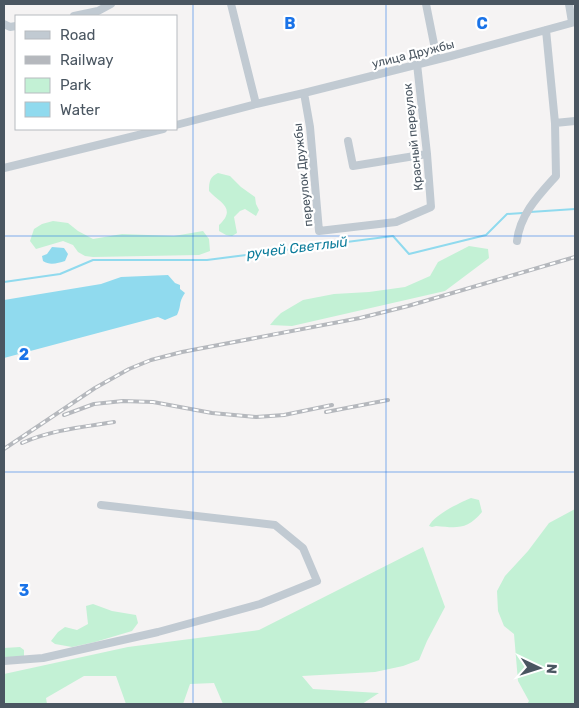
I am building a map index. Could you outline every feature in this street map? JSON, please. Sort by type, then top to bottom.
[{"type":"street","points":[[79,15],[98,11],[111,4]]},
{"type":"street","points":[[231,4],[256,104]]},
{"type":"street","points":[[426,4],[437,59]]},
{"type":"street","points":[[569,4],[573,22]]},
{"type":"street","name":"улица Дружбы","points":[[178,124],[437,59],[573,22]]},
{"type":"street","points":[[517,240],[518,230],[524,216],[556,176],[555,123],[546,30]]},
{"type":"street","name":"Красный переулок","points":[[417,64],[431,208]]},
{"type":"street","name":"переулок Дружбы","points":[[304,93],[310,127],[319,230],[396,222],[431,208]]},
{"type":"street","points":[[555,123],[575,120]]},
{"type":"street","points":[[4,168],[159,130]]},
{"type":"street","points":[[348,141],[352,166],[427,154]]},
{"type":"street","points":[[4,660],[44,658],[158,632],[260,604],[317,582],[303,548],[275,525],[101,506]]},
{"type":"green space","points":[[218,173],[230,176],[255,197],[259,210],[256,216],[245,209],[240,211],[234,217],[237,233],[232,236],[219,231],[219,225],[227,214],[227,210],[209,191],[210,180]]},
{"type":"green space","points":[[53,221],[68,223],[93,239],[122,234],[174,236],[203,231],[209,239],[210,251],[199,255],[93,257],[85,256],[78,252],[73,245],[63,241],[36,249],[30,241],[34,229],[42,224]]},
{"type":"green space","points":[[469,246],[488,249],[489,258],[445,291],[292,326],[270,325],[281,313],[303,300],[334,294],[405,287],[430,276],[438,262]]},
{"type":"green space","points":[[471,498],[479,500],[482,512],[471,522],[456,527],[429,526],[441,514]]},
{"type":"green space","points":[[575,509],[575,704],[527,704],[529,701],[518,681],[514,634],[504,626],[498,611],[497,591],[505,576],[528,551],[549,523]]},
{"type":"green space","points":[[423,547],[445,607],[419,660],[403,666],[375,672],[302,676],[313,689],[379,693],[362,704],[223,704],[214,683],[190,684],[183,704],[126,704],[116,676],[84,676],[46,698],[47,704],[4,704],[4,674],[128,647],[259,630]]},
{"type":"green space","points":[[93,604],[112,611],[136,615],[138,623],[132,631],[72,647],[55,644],[51,641],[65,627],[77,630],[88,624],[86,606]]},
{"type":"green space","points":[[20,647],[24,650],[24,657],[4,658],[4,648]]},
{"type":"water","points":[[52,247],[64,248],[68,254],[65,261],[51,264],[43,261],[42,256],[47,254]]},
{"type":"water","points":[[168,275],[175,283],[180,285],[180,289],[185,293],[177,315],[165,320],[158,317],[4,358],[4,300],[101,284],[121,277]]},
{"type":"waterway","name":"ручей Светлый","points":[[530,212],[575,209]]},
{"type":"waterway","name":"ручей Светлый","points":[[4,282],[60,274],[93,260],[207,260],[393,236],[409,254],[486,235],[507,214],[523,213]]},
{"type":"railway","points":[[4,449],[95,388],[129,369],[151,360],[182,352],[360,318],[408,306],[575,257]]},
{"type":"railway","points":[[326,412],[388,400]]},
{"type":"railway","points":[[64,415],[94,404],[123,401],[153,402],[212,413],[256,417],[284,415],[332,405]]},
{"type":"railway","points":[[22,443],[56,432],[114,422]]}]
